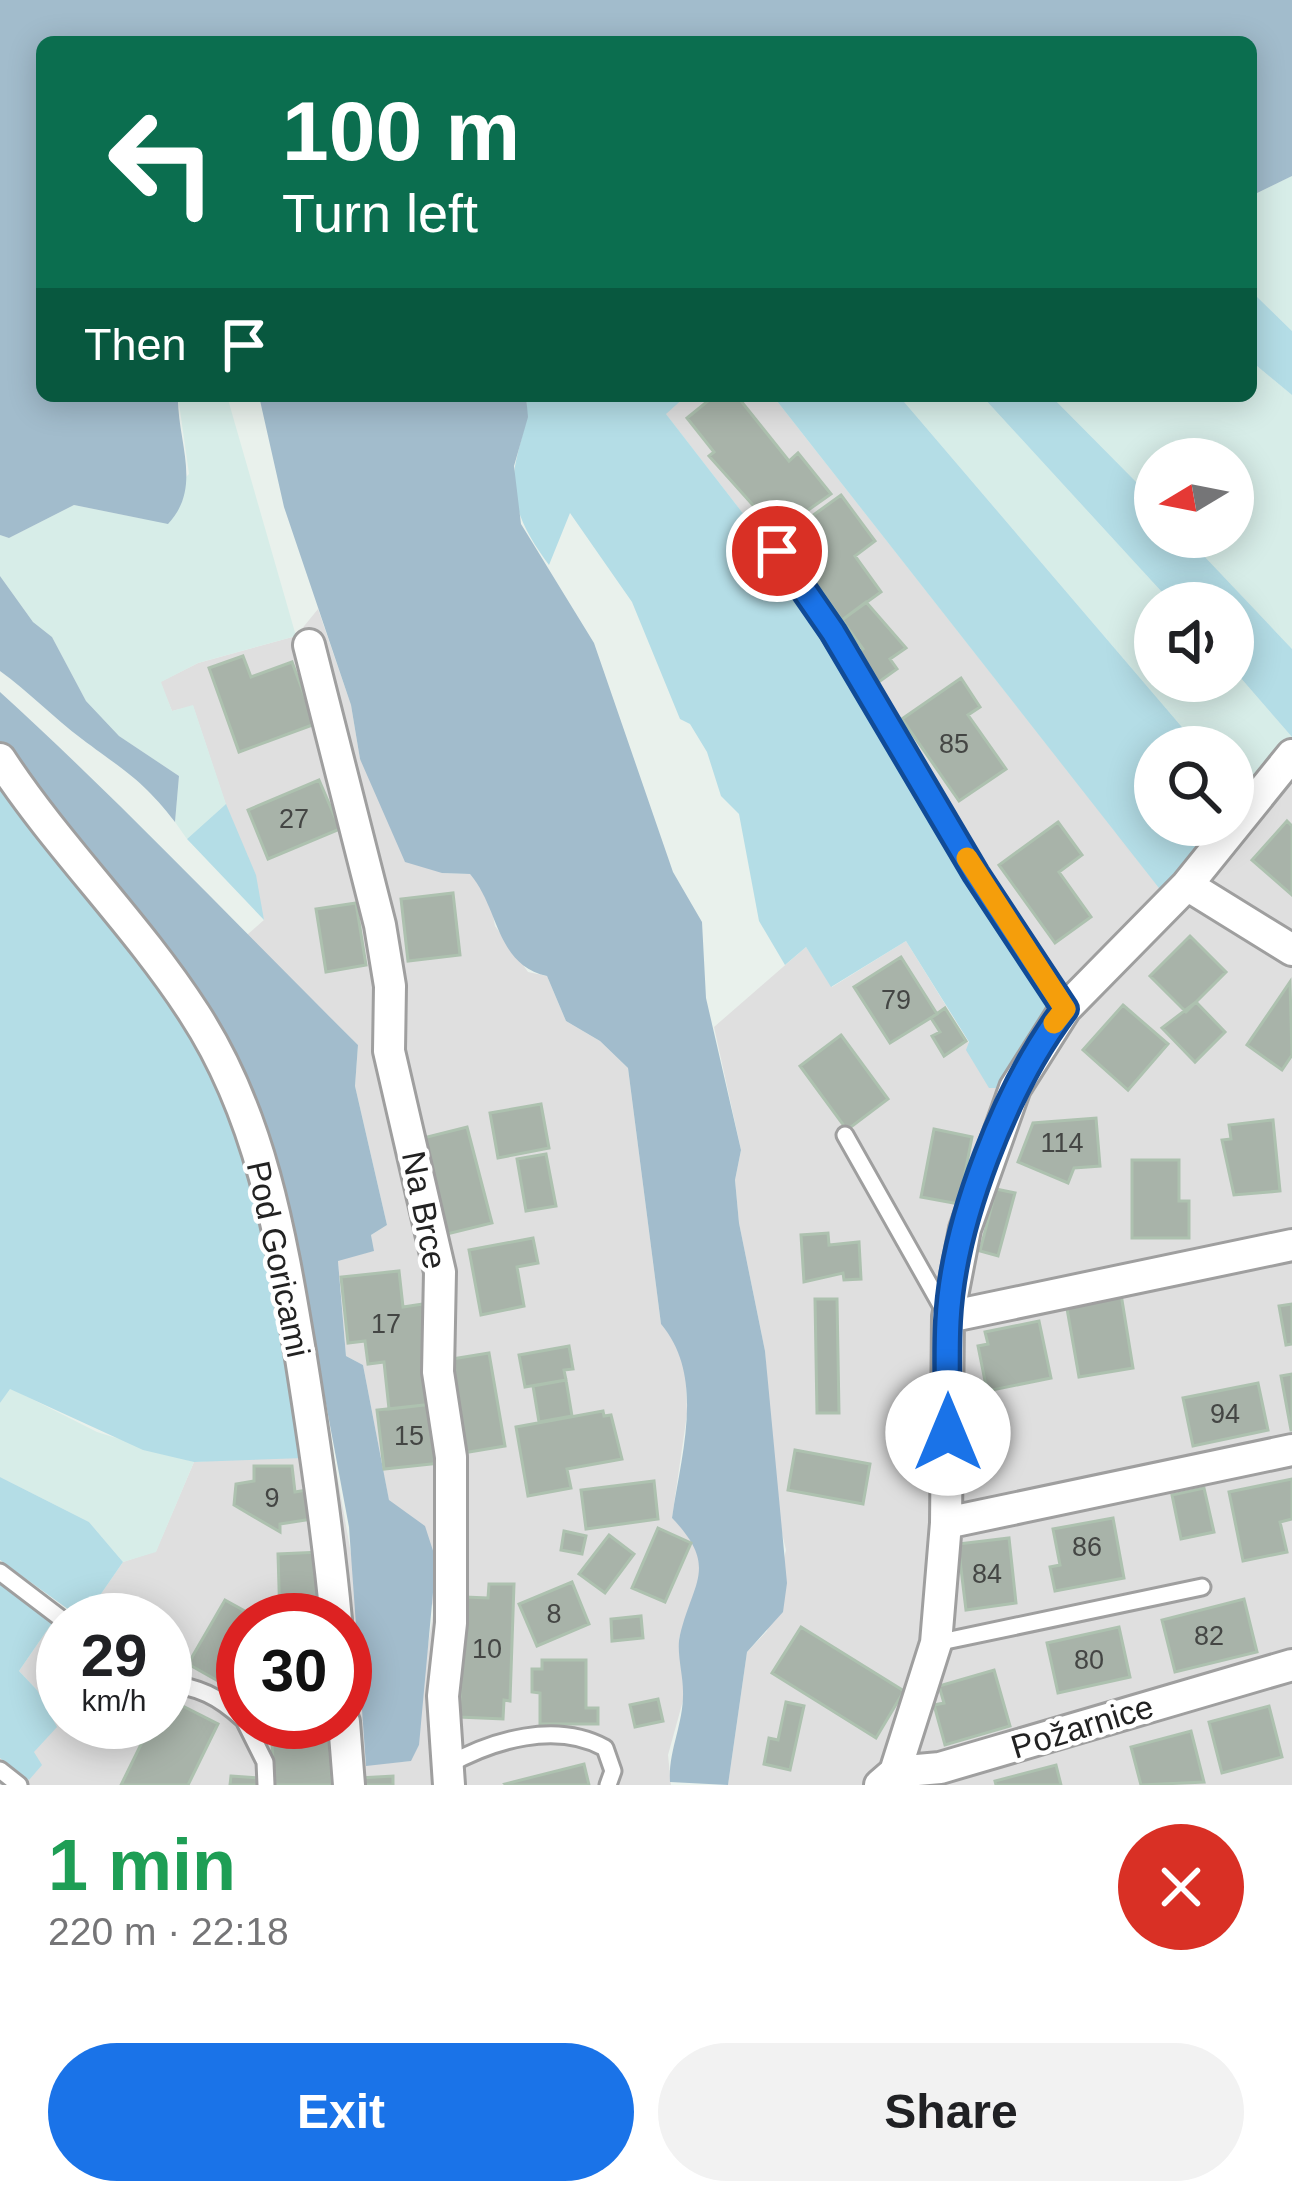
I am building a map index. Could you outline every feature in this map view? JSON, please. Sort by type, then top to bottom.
[{"type":"street","name":"Na Brce","points":[[309,645],[380,925],[390,986],[389,1051],[440,1272],[438,1372],[452,1457],[451,1623],[443,1696],[448,1775]]},
{"type":"street","points":[[897,1780],[936,1643],[946,1523],[948,1317],[965,1229],[1015,1088],[1065,1009],[1187,885],[1292,755]]},
{"type":"street","name":"Pod Goricami","points":[[0,759],[195,1015],[244,1115],[268,1178],[282,1245],[328,1522],[334,1593]]},
{"type":"street","points":[[1187,885],[1292,950]]},
{"type":"street","points":[[948,1317],[1292,1245]]},
{"type":"street","points":[[946,1523],[1292,1450]]},
{"type":"street","name":"Požarnice","points":[[897,1780],[1292,1665]]},
{"type":"street","points":[[346,1749],[349,1785]]},
{"type":"lane","points":[[777,551],[833,632],[976,874],[1065,1009]]},
{"type":"lane","points":[[845,1135],[948,1317]]},
{"type":"lane","points":[[0,1572],[36,1599]]},
{"type":"lane","points":[[936,1643],[1202,1587]]},
{"type":"lane","points":[[448,1775],[483,1746],[564,1733],[605,1748],[613,1771],[608,1785]]},
{"type":"lane","points":[[258,1749],[265,1762],[266,1785]]},
{"type":"lane","points":[[0,1770],[20,1785]]},
{"type":"shaded area","points":[[0,0],[1292,0],[1292,176],[1257,193],[1257,36],[36,36],[36,402],[178,402],[186,479],[178,510],[168,524],[74,505],[9,538],[0,535]]},
{"type":"shaded area","points":[[1292,176],[1292,331],[1257,297],[1257,193]]},
{"type":"shaded area","points":[[1257,297],[1292,331],[1292,395],[1257,366]]},
{"type":"shaded area","points":[[1257,366],[1292,395],[1292,649],[1254,609],[1254,582],[1229,582],[1206,558],[1254,558],[1254,438],[1134,438],[1134,480],[1057,402],[1257,402]]},
{"type":"shaded area","points":[[179,402],[229,402],[296,636],[198,663],[161,682],[172,711],[193,705],[226,804],[187,839],[175,822],[179,776],[119,736],[86,701],[52,637],[33,622],[0,576],[0,535],[9,538],[74,505],[144,519],[189,474]]},
{"type":"shaded area","points":[[260,402],[527,402],[528,417],[514,466],[521,524],[594,643],[673,872],[702,922],[706,998],[741,1150],[735,1180],[739,1223],[765,1351],[787,1583],[783,1612],[747,1652],[728,1785],[670,1782],[683,1703],[679,1641],[699,1562],[672,1518],[687,1392],[675,1345],[661,1324],[628,1068],[600,1041],[566,1021],[547,976],[517,960],[470,874],[442,873],[405,862],[360,759],[351,705],[284,507]]},
{"type":"shaded area","points":[[526,402],[679,402],[666,414],[769,547],[1047,998],[1052,1013],[1000,1088],[989,1088],[966,1050],[969,1042],[906,941],[831,987],[806,947],[785,965],[759,921],[739,814],[721,796],[707,752],[690,724],[680,719],[632,602],[570,513],[549,565],[526,529],[514,490]]},
{"type":"shaded area","points":[[679,402],[778,402],[1166,896],[1211,846],[1254,846],[1254,798],[1292,755],[1292,1785],[728,1785],[747,1652],[767,1631],[786,1550],[776,1508],[765,1351],[739,1223],[735,1180],[741,1150],[714,1027],[806,947],[832,987],[906,941],[969,1043],[1047,998],[769,547],[665,413]]},
{"type":"shaded area","points":[[778,402],[904,402],[1134,671],[1134,702],[1161,702],[1181,726],[1134,726],[1134,846],[1208,846],[1166,897]]},
{"type":"shaded area","points":[[904,402],[988,402],[1153,582],[1134,582],[1134,671]]},
{"type":"shaded area","points":[[988,402],[1057,402],[1134,480],[1134,558],[1206,558],[1229,582],[1153,582]]},
{"type":"shaded area","points":[[0,576],[33,622],[52,637],[86,701],[119,736],[179,776],[175,822],[132,776],[0,671]]},
{"type":"shaded area","points":[[318,609],[351,705],[360,759],[442,873],[470,874],[489,896],[495,926],[528,972],[547,976],[566,1021],[600,1041],[628,1068],[661,1324],[680,1346],[686,1376],[687,1414],[672,1518],[695,1541],[700,1567],[697,1594],[679,1638],[684,1697],[668,1755],[671,1785],[0,1785],[0,1758],[28,1780],[36,1711],[36,1749],[192,1749],[192,1593],[102,1593],[123,1562],[156,1551],[194,1462],[333,1452],[354,1571],[355,1593],[216,1593],[216,1749],[365,1749],[366,1765],[410,1761],[419,1745],[419,1700],[434,1609],[399,1509],[389,1501],[363,1365],[346,1356],[338,1260],[373,1251],[371,1235],[387,1225],[355,1086],[358,1045],[247,935],[264,920],[193,706],[172,711],[160,682],[198,663],[296,636]]},
{"type":"shaded area","points":[[1254,609],[1292,649],[1292,737],[1254,693]]},
{"type":"shaded area","points":[[0,692],[358,1045],[355,1086],[387,1225],[371,1235],[374,1251],[338,1261],[346,1356],[363,1365],[389,1500],[425,1526],[436,1560],[419,1745],[411,1761],[366,1766],[365,1749],[372,1749],[372,1593],[354,1593],[349,1527],[290,1211],[267,1134],[0,744]]},
{"type":"shaded area","points":[[1254,693],[1292,737],[1254,789],[1254,726],[1181,726],[1161,702],[1254,702]]},
{"type":"shaded area","points":[[0,778],[146,963],[212,1067],[236,1119],[253,1169],[268,1240],[304,1458],[194,1462],[143,1450],[10,1389],[0,1403]]},
{"type":"shaded area","points":[[226,804],[256,875],[264,920],[187,839]]},
{"type":"shaded area","points":[[10,1388],[97,1432],[194,1462],[156,1552],[123,1562],[89,1522],[0,1477],[0,1403]]},
{"type":"shaded area","points":[[0,1477],[89,1522],[123,1562],[102,1593],[46,1593],[0,1560]]},
{"type":"shaded area","points":[[0,1582],[36,1610],[36,1646],[19,1671],[36,1689],[34,1752],[42,1765],[29,1780],[0,1758]]},
{"type":"shaded area","points":[[36,1646],[36,1689],[19,1671]]},
{"type":"building","points":[[707,402],[742,402],[789,461],[798,453],[831,494],[777,532],[709,456],[714,452],[687,418]]},
{"type":"building","points":[[841,495],[875,541],[855,556],[881,592],[842,620],[783,537]]},
{"type":"building","points":[[866,602],[906,648],[890,659],[897,669],[876,684],[856,654],[863,649],[842,620]]},
{"type":"building","points":[[243,656],[251,677],[292,662],[315,724],[239,752],[209,668]]},
{"type":"building","points":[[961,678],[980,707],[968,715],[1006,769],[959,801],[902,719]]},
{"type":"building","points":[[319,780],[340,829],[268,859],[248,810]]},
{"type":"building","points":[[1287,821],[1292,826],[1292,895],[1252,860]]},
{"type":"building","points":[[1058,822],[1082,855],[1059,872],[1091,917],[1055,943],[999,865]]},
{"type":"building","points":[[453,893],[460,955],[408,961],[401,899]]},
{"type":"building","points":[[356,903],[366,965],[326,972],[316,909]]},
{"type":"building","points":[[1190,936],[1226,972],[1186,1012],[1150,976]]},
{"type":"building","points":[[901,957],[937,1014],[890,1043],[854,987]]},
{"type":"building","points":[[1290,982],[1292,1055],[1282,1070],[1247,1045]]},
{"type":"building","points":[[1196,1002],[1225,1032],[1195,1062],[1162,1028]]},
{"type":"building","points":[[1123,1005],[1168,1044],[1128,1090],[1083,1050]]},
{"type":"building","points":[[945,1008],[966,1041],[944,1056],[932,1036],[940,1032],[931,1018]]},
{"type":"building","points":[[841,1035],[888,1099],[847,1130],[800,1066]]},
{"type":"building","points":[[541,1104],[549,1148],[498,1158],[490,1113]]},
{"type":"building","points":[[1096,1118],[1100,1166],[1074,1168],[1068,1183],[1018,1162],[1033,1123]]},
{"type":"building","points":[[1273,1120],[1280,1191],[1234,1195],[1222,1140],[1231,1139],[1229,1125]]},
{"type":"building","points":[[467,1127],[492,1223],[443,1235],[419,1139]]},
{"type":"building","points":[[934,1129],[972,1137],[959,1204],[921,1197]]},
{"type":"building","points":[[546,1154],[556,1206],[526,1211],[517,1159]]},
{"type":"building","points":[[1132,1160],[1179,1160],[1179,1201],[1189,1201],[1189,1238],[1132,1238]]},
{"type":"building","points":[[996,1189],[1015,1193],[998,1256],[980,1251]]},
{"type":"building","points":[[828,1233],[829,1245],[859,1242],[861,1279],[844,1280],[843,1273],[804,1282],[801,1235]]},
{"type":"building","points":[[533,1238],[538,1263],[517,1267],[524,1306],[481,1315],[469,1250]]},
{"type":"building","points":[[399,1271],[403,1307],[423,1304],[434,1404],[389,1409],[384,1362],[368,1364],[365,1341],[348,1343],[341,1277]]},
{"type":"building","points":[[1121,1294],[1133,1368],[1079,1377],[1066,1303]]},
{"type":"building","points":[[815,1299],[837,1299],[839,1413],[817,1413]]},
{"type":"building","points":[[1292,1304],[1292,1344],[1286,1345],[1279,1306]]},
{"type":"building","points":[[1039,1321],[1051,1378],[987,1391],[978,1346],[988,1344],[985,1332]]},
{"type":"building","points":[[569,1346],[573,1369],[564,1370],[566,1380],[525,1387],[519,1355]]},
{"type":"building","points":[[489,1353],[505,1446],[463,1453],[446,1360]]},
{"type":"building","points":[[1292,1374],[1292,1430],[1291,1430],[1281,1376]]},
{"type":"building","points":[[566,1380],[572,1416],[539,1422],[533,1386]]},
{"type":"building","points":[[1258,1383],[1268,1430],[1193,1446],[1183,1398]]},
{"type":"building","points":[[984,1392],[988,1413],[956,1417],[953,1397]]},
{"type":"building","points":[[434,1404],[441,1463],[384,1469],[377,1410]]},
{"type":"building","points":[[603,1411],[604,1416],[611,1415],[622,1459],[567,1469],[571,1488],[528,1496],[516,1427]]},
{"type":"building","points":[[795,1450],[870,1464],[863,1504],[788,1490]]},
{"type":"building","points":[[254,1466],[292,1466],[295,1492],[307,1490],[312,1519],[280,1524],[280,1532],[234,1505],[236,1484],[254,1481]]},
{"type":"building","points":[[1292,1479],[1292,1519],[1280,1522],[1287,1552],[1243,1561],[1229,1492]]},
{"type":"building","points":[[654,1481],[658,1519],[586,1529],[581,1490]]},
{"type":"building","points":[[1204,1488],[1214,1532],[1181,1539],[1172,1495]]},
{"type":"building","points":[[1113,1518],[1124,1578],[1055,1591],[1050,1567],[1060,1565],[1053,1529]]},
{"type":"building","points":[[658,1528],[691,1543],[665,1602],[632,1588]]},
{"type":"building","points":[[564,1531],[586,1536],[582,1554],[561,1550]]},
{"type":"building","points":[[609,1535],[634,1554],[605,1593],[579,1574]]},
{"type":"building","points":[[1009,1538],[1016,1603],[966,1610],[958,1544]]},
{"type":"building","points":[[321,1552],[323,1593],[279,1593],[278,1554]]},
{"type":"building","points":[[572,1582],[589,1624],[537,1646],[519,1604]]},
{"type":"building","points":[[489,1584],[514,1584],[510,1701],[504,1700],[503,1719],[459,1717],[466,1597],[488,1598]]},
{"type":"building","points":[[1244,1599],[1257,1652],[1175,1672],[1162,1620]]},
{"type":"building","points":[[216,1616],[216,1680],[192,1666],[192,1657]]},
{"type":"building","points":[[641,1616],[643,1638],[612,1641],[611,1619]]},
{"type":"building","points":[[801,1627],[904,1691],[876,1738],[772,1673]]},
{"type":"building","points":[[1119,1627],[1130,1677],[1058,1693],[1047,1643]]},
{"type":"building","points":[[542,1660],[586,1660],[586,1708],[598,1708],[598,1724],[540,1724],[540,1693],[532,1692],[532,1669],[542,1669]]},
{"type":"building","points":[[994,1670],[1010,1726],[945,1745],[934,1705],[944,1703],[939,1686]]},
{"type":"building","points":[[658,1699],[663,1721],[635,1727],[630,1705]]},
{"type":"building","points":[[786,1702],[804,1706],[790,1770],[764,1764],[769,1738],[778,1740]]},
{"type":"building","points":[[1269,1706],[1282,1757],[1222,1773],[1209,1722]]},
{"type":"building","points":[[192,1711],[216,1723],[188,1785],[121,1785],[139,1749],[192,1749]]},
{"type":"building","points":[[1191,1731],[1204,1782],[1141,1785],[1131,1747]]},
{"type":"building","points":[[272,1749],[330,1749],[332,1785],[274,1785]]},
{"type":"building","points":[[584,1764],[589,1785],[505,1784]]},
{"type":"building","points":[[1056,1765],[1061,1785],[996,1785],[995,1781]]},
{"type":"building","points":[[231,1776],[260,1778],[259,1785],[230,1785]]},
{"type":"building","points":[[393,1776],[393,1785],[361,1785],[360,1778]]},
{"type":"slow traffic","points":[[967,858],[1065,1009],[1054,1023]]},
{"type":"route","points":[[777,551],[833,632],[976,874],[1065,1009],[1015,1088],[965,1229],[948,1317],[948,1433]]}]
